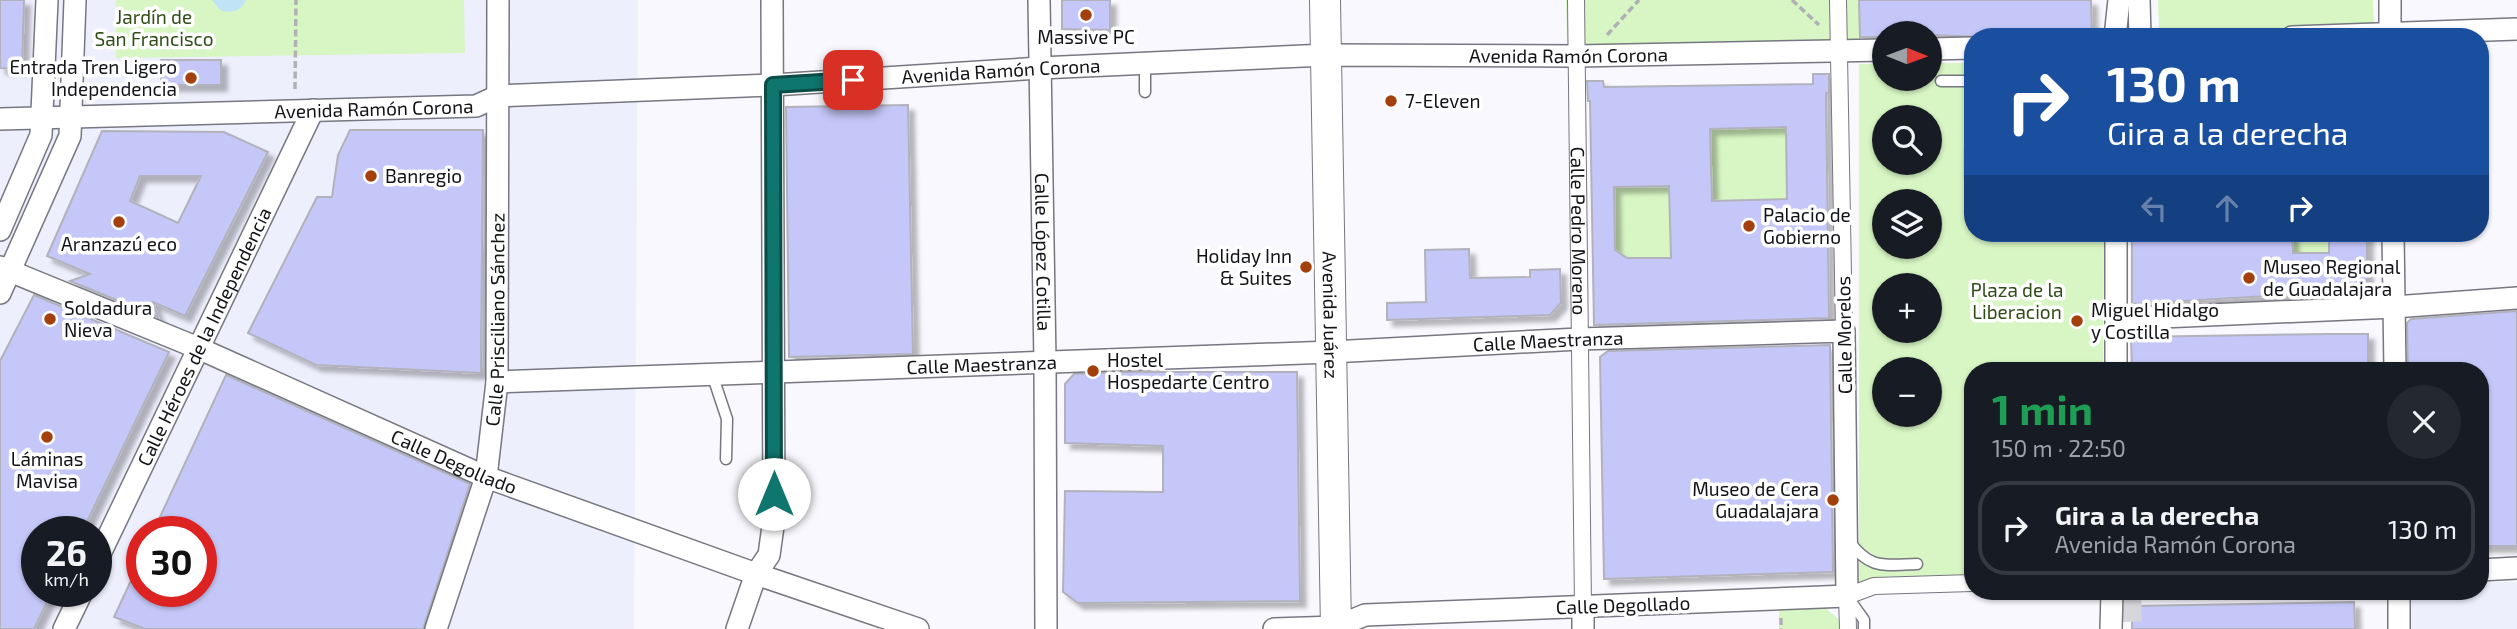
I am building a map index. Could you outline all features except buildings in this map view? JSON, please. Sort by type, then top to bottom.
[{"type":"main road","name":"Avenida Juárez","points":[[1325,0],[1336,628]]},
{"type":"street","points":[[0,230],[41,135],[47,0]]},
{"type":"street","points":[[0,293],[5,269],[70,136],[75,0]]},
{"type":"street","name":"Calle Prisciliano Sánchez","points":[[436,629],[486,477],[498,382],[498,0]]},
{"type":"street","points":[[737,629],[756,574],[769,555],[774,519],[772,0]]},
{"type":"street","name":"Calle López Cotilla","points":[[1039,0],[1046,629]]},
{"type":"street","name":"Calle Pedro Moreno","points":[[1576,0],[1582,56],[1579,340],[1583,629]]},
{"type":"street","name":"Calle Morelos","points":[[1838,0],[1848,629]]},
{"type":"street","points":[[2116,28],[2119,0]]},
{"type":"street","points":[[2139,0],[2140,28]]},
{"type":"street","points":[[2390,0],[2390,28]]},
{"type":"street","points":[[2489,30],[2517,29]]},
{"type":"street","name":"Avenida Ramón Corona","points":[[0,119],[476,106],[498,96],[773,85],[1040,68],[1326,55],[1582,56],[1839,47],[1872,49]]},
{"type":"street","points":[[1942,49],[1964,48]]},
{"type":"street","name":"Calle Héroes de la Independencia","points":[[112,528],[313,110]]},
{"type":"street","points":[[2116,242],[2116,362]]},
{"type":"street","points":[[2393,242],[2395,362]]},
{"type":"street","name":"Calle Degollado","points":[[5,269],[198,348],[486,477],[918,629]]},
{"type":"street","points":[[2116,319],[2517,299]]},
{"type":"street","name":"Calle Maestranza","points":[[498,382],[1844,331]]},
{"type":"street","points":[[2489,570],[2517,568]]},
{"type":"street","name":"Calle Degollado","points":[[1273,629],[1336,628],[1366,615],[1847,596],[1874,586],[1964,583]]},
{"type":"street","points":[[2111,629],[2112,600]]},
{"type":"street","points":[[2399,600],[2399,629]]},
{"type":"street","points":[[64,629],[75,607]]},
{"type":"lane","points":[[1145,63],[1145,92]]},
{"type":"lane","points":[[1942,81],[1964,81]]},
{"type":"lane","points":[[712,374],[727,419],[726,459]]},
{"type":"lane","points":[[1846,537],[1865,560],[1882,565],[1917,564]]},
{"type":"lane","points":[[1847,596],[1864,620],[1864,629]]},
{"type":"path","points":[[295,89],[296,0]]},
{"type":"path","points":[[1582,56],[1639,0]]},
{"type":"path","points":[[1792,0],[1839,47]]},
{"type":"shaded area","points":[[0,0],[638,0],[634,629],[0,629]]},
{"type":"shaded area","points":[[2517,582],[2517,629],[2408,629],[2408,600],[2489,600],[2489,583]]},
{"type":"green space","name":"Jardín de San Francisco","points":[[116,0],[464,0],[465,53],[116,58]]},
{"type":"green space","points":[[1566,0],[1859,0],[1860,42],[1567,46]]},
{"type":"green space","points":[[2158,0],[2373,0],[2374,27],[2159,28]]},
{"type":"green space","name":"Plaza de la Liberacion","points":[[1942,63],[1964,63],[1964,242],[2104,242],[2103,362],[1964,362],[1964,591],[1859,593],[1859,64],[1872,64],[1872,91],[1942,91]]},
{"type":"green space","points":[[1786,127],[1787,199],[1712,201],[1710,129]]},
{"type":"green space","points":[[1669,186],[1671,258],[1627,258],[1615,250],[1614,187]]},
{"type":"green space","points":[[2292,242],[2329,242],[2329,253],[2293,253]]},
{"type":"green space","points":[[1779,604],[1821,604],[1846,626],[1846,629],[1779,629]]},
{"type":"water","points":[[212,0],[246,0],[235,11],[228,12],[220,10]]},
{"type":"water","points":[[1963,149],[1964,149],[1964,180]]},
{"type":"tunnel","points":[[2126,600],[2127,629]]},
{"type":"place","name":"Massive PC","points":[[1086,15]]},
{"type":"place","name":"Entrada Tren Ligero Independencia","points":[[191,78]]},
{"type":"place","name":"7-Eleven","points":[[1391,101]]},
{"type":"place","name":"Banregio","points":[[371,176]]},
{"type":"place","name":"Aranzazú eco","points":[[119,222]]},
{"type":"place","name":"Palacio de Gobierno","points":[[1749,226]]},
{"type":"place","name":"Holiday Inn & Suites","points":[[1306,267]]},
{"type":"place","name":"Museo Regional de Guadalajara","points":[[2249,278]]},
{"type":"place","name":"Soldadura Nieva","points":[[50,319]]},
{"type":"place","name":"Miguel Hidalgo y Costilla","points":[[2077,321]]},
{"type":"place","name":"Hostel Hospedarte Centro","points":[[1093,371]]},
{"type":"place","name":"Láminas Mavisa","points":[[47,437]]},
{"type":"place","name":"Museo de Cera Guadalajara","points":[[1833,500]]},
{"type":"route","points":[[774,494],[773,85],[853,80]]}]
